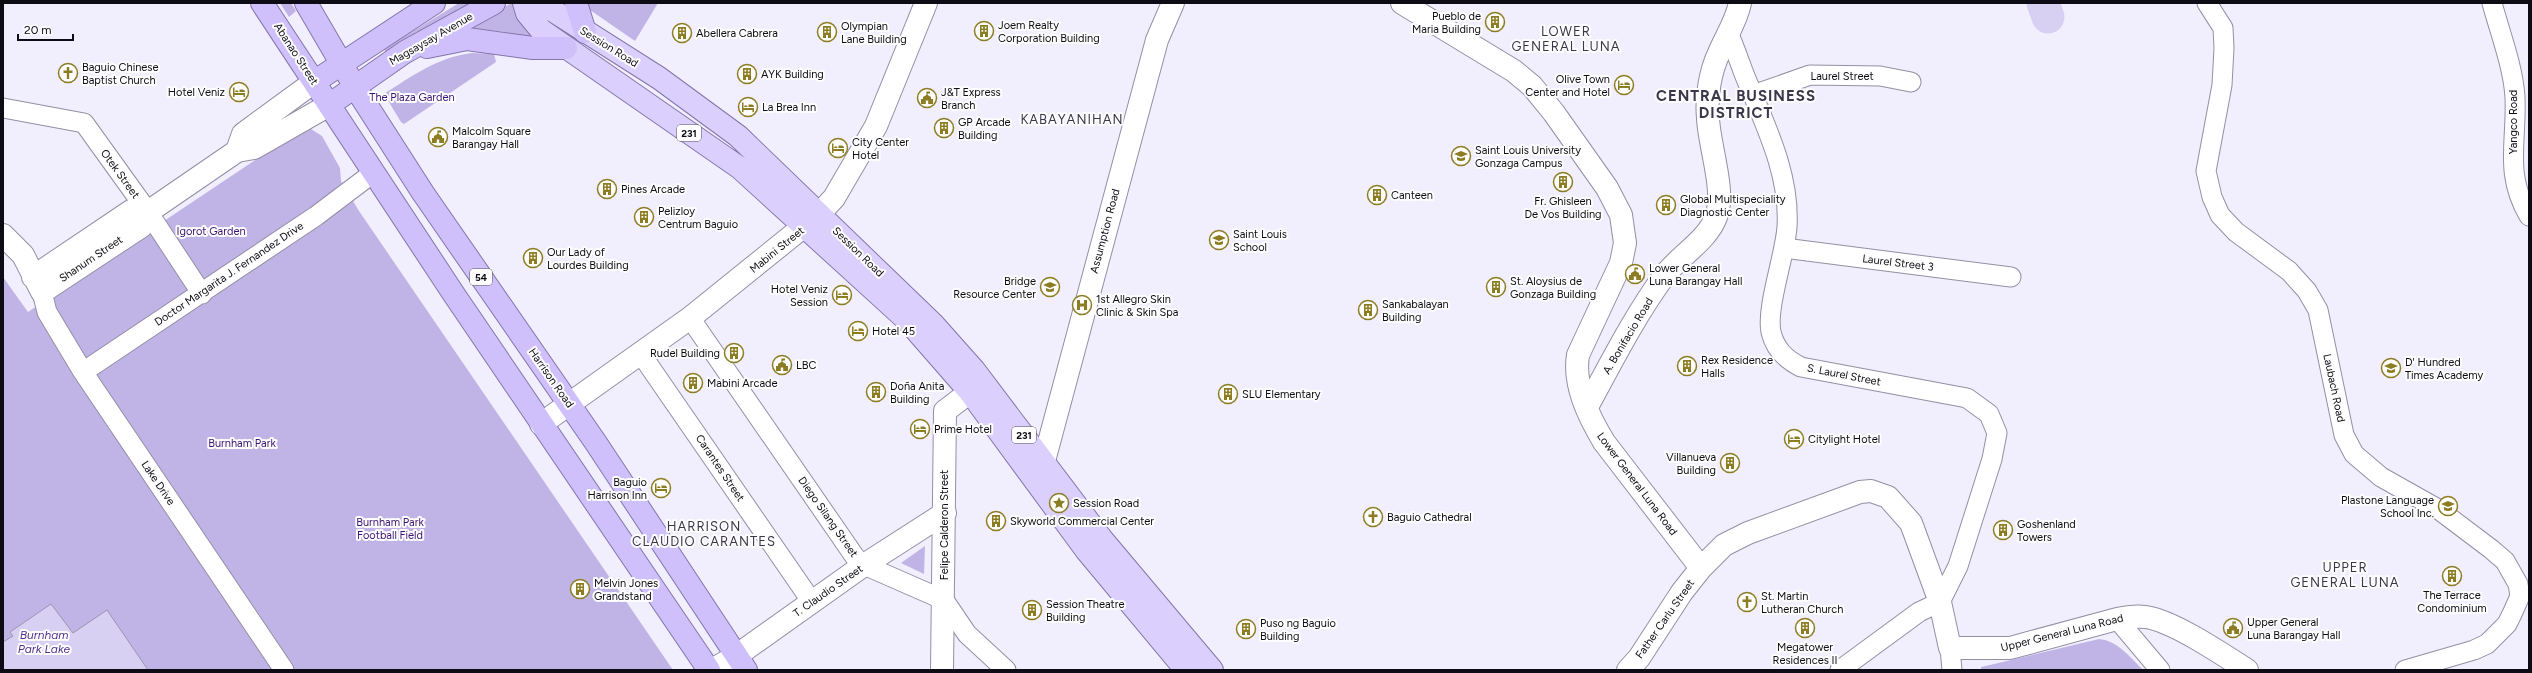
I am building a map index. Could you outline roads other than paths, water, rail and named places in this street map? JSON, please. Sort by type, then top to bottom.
[{"type":"highway","name":"Abanao Street","points":[[262,3],[329,105]]},
{"type":"highway","name":"54","points":[[306,3],[355,87]]},
{"type":"highway","points":[[314,82],[434,3]]},
{"type":"highway","name":"Magsaysay Avenue","points":[[329,105],[405,52],[494,3]]},
{"type":"highway","points":[[576,3],[584,32]]},
{"type":"highway","points":[[405,52],[467,39],[534,48],[566,48]]},
{"type":"highway","name":"Harrison Road","points":[[355,87],[423,193],[569,404],[741,663]]},
{"type":"highway","points":[[329,105],[541,424],[709,670]]},
{"type":"main road","name":"Session Road","points":[[524,3],[527,13],[541,30],[645,100],[813,221],[934,325],[974,370],[1101,538],[1212,670]]},
{"type":"main road","name":"Session Road","points":[[541,3],[584,32],[659,78],[738,136],[813,221],[908,321],[970,392],[1086,550],[1186,670]]},
{"type":"street","name":"Mabini Street","points":[[541,424],[690,318],[813,221],[834,198],[876,126],[926,3]]},
{"type":"street","name":"Assumption Road","points":[[1044,461],[1155,47],[1173,3]]},
{"type":"street","name":"Lower General Luna Road","points":[[1402,3],[1514,71],[1532,86],[1554,113],[1607,188],[1621,215],[1625,243],[1621,263],[1578,355],[1576,373],[1586,407],[1604,442],[1701,568]]},
{"type":"street","name":"A. Bonifacio Road","points":[[1586,407],[1632,324],[1664,276],[1705,234],[1716,218],[1719,202],[1708,118],[1708,95],[1718,53],[1738,16],[1740,3]]},
{"type":"street","name":"Laubach Road","points":[[2207,3],[2223,28],[2224,48],[2222,85],[2206,171],[2212,197],[2220,215],[2236,232],[2290,271],[2307,291],[2318,310],[2344,435],[2354,454],[2381,477],[2438,509],[2491,549],[2505,561],[2518,584],[2520,596],[2507,624],[2487,644],[2474,650],[2405,670]]},
{"type":"street","name":"Yangco Road","points":[[2492,3],[2509,64],[2515,96],[2512,162],[2514,179],[2519,198],[2529,216]]},
{"type":"street","name":"S. Laurel Street","points":[[1729,35],[1778,159],[1784,183],[1787,211],[1784,248],[1771,314],[1771,329],[1774,342],[1789,361],[1801,367],[1958,395],[1975,402],[1989,414],[1994,423],[1996,437],[1992,459],[1958,566],[1940,602]]},
{"type":"street","name":"Laurel Street","points":[[1753,95],[1810,75],[1880,76],[1911,82]]},
{"type":"street","points":[[237,151],[243,134],[314,82]]},
{"type":"street","points":[[148,212],[237,151],[254,148],[329,105]]},
{"type":"street","name":"Otek Street","points":[[3,108],[84,123],[148,212],[202,294]]},
{"type":"street","name":"Doctor Margarita J. Fernandez Drive","points":[[82,372],[202,294],[316,216],[373,173]]},
{"type":"street","name":"Shanum Street","points":[[37,284],[131,211],[148,212]]},
{"type":"street","points":[[3,235],[23,255],[37,284]]},
{"type":"street","name":"Laurel Street 3","points":[[1784,248],[2011,277]]},
{"type":"street","name":"Lake Drive","points":[[37,284],[47,312],[82,372],[284,670]]},
{"type":"street","name":"Diego Silang Street","points":[[690,318],[855,557],[864,565],[944,600]]},
{"type":"street","name":"Carantes Street","points":[[641,354],[812,602]]},
{"type":"street","name":"Felipe Calderon Street","points":[[942,670],[945,411],[970,392]]},
{"type":"street","points":[[1701,568],[1724,545],[1748,534],[1860,492],[1871,491],[1893,501],[1911,523],[1940,602],[1950,648],[1952,670]]},
{"type":"street","name":"T. Claudio Street","points":[[712,670],[741,663],[812,602],[864,565],[945,513]]},
{"type":"street","name":"Father Carlu Street","points":[[1628,670],[1701,568]]},
{"type":"street","points":[[944,600],[966,634],[1006,670]]},
{"type":"street","points":[[1840,670],[1919,612],[1940,602]]},
{"type":"street","name":"Upper General Luna Road","points":[[1950,648],[2010,648],[2117,619],[2133,617],[2151,618],[2179,630],[2247,670]]},
{"type":"street","points":[[2117,619],[2160,670]]},
{"type":"water","name":"Burnham Park Lake","points":[[51,604],[73,633],[107,610],[148,670],[3,670],[3,642],[13,636],[10,632]]},
{"type":"waterway","points":[[2043,3],[2048,17]]},
{"type":"place","name":"Pueblo de Maria Building","points":[[1495,22]]},
{"type":"place","name":"Joem Realty Corporation Building","points":[[984,31]]},
{"type":"place","name":"Olympian Lane Building","points":[[827,32]]},
{"type":"place","name":"Abellera Cabrera","points":[[682,33]]},
{"type":"place","name":"Baguio Chinese Baptist Church","points":[[68,73]]},
{"type":"place","name":"AYK Building","points":[[747,74]]},
{"type":"place","name":"Olive Town Center and Hotel","points":[[1624,85]]},
{"type":"place","name":"Hotel Veniz","points":[[239,92]]},
{"type":"place","name":"J&T Express Branch","points":[[927,98]]},
{"type":"place","name":"La Brea Inn","points":[[748,107]]},
{"type":"place","name":"GP Arcade Building","points":[[944,128]]},
{"type":"place","name":"Malcolm Square Barangay Hall","points":[[438,137]]},
{"type":"place","name":"City Center Hotel","points":[[838,148]]},
{"type":"place","name":"Saint Louis University Gonzaga Campus","points":[[1461,156]]},
{"type":"place","name":"Fr. Ghisleen De Vos Building","points":[[1563,182]]},
{"type":"place","name":"Pines Arcade","points":[[607,189]]},
{"type":"place","name":"Canteen","points":[[1377,195]]},
{"type":"place","name":"Global Multispeciality Diagnostic Center","points":[[1666,205]]},
{"type":"place","name":"Pelizloy Centrum Baguio","points":[[644,217]]},
{"type":"place","name":"Saint Louis School","points":[[1219,240]]},
{"type":"place","name":"Our Lady of Lourdes Building","points":[[533,258]]},
{"type":"place","name":"Lower General Luna Barangay Hall","points":[[1635,274]]},
{"type":"place","name":"Bridge Resource Center","points":[[1050,287]]},
{"type":"place","name":"St. Aloysius de Gonzaga Building","points":[[1496,287]]},
{"type":"place","name":"Hotel Veniz Session","points":[[842,295]]},
{"type":"place","name":"1st Allegro Skin Clinic & Skin Spa","points":[[1082,305]]},
{"type":"place","name":"Sankabalayan Building","points":[[1368,310]]},
{"type":"place","name":"Hotel 45","points":[[858,331]]},
{"type":"place","name":"Rudel Building","points":[[734,353]]},
{"type":"place","name":"LBC","points":[[782,365]]},
{"type":"place","name":"Rex Residence Halls","points":[[1687,366]]},
{"type":"place","name":"D' Hundred Times Academy","points":[[2391,368]]},
{"type":"place","name":"Mabini Arcade","points":[[693,383]]},
{"type":"place","name":"Doña Anita Building","points":[[876,392]]},
{"type":"place","name":"SLU Elementary","points":[[1228,394]]},
{"type":"place","name":"Prime Hotel","points":[[920,429]]},
{"type":"place","name":"Citylight Hotel","points":[[1794,439]]},
{"type":"place","name":"Villanueva Building","points":[[1730,463]]},
{"type":"place","name":"Baguio Harrison Inn","points":[[661,488]]},
{"type":"place","name":"Session Road","points":[[1059,503]]},
{"type":"place","name":"Plastone Language School Inc.","points":[[2448,506]]},
{"type":"place","name":"Baguio Cathedral","points":[[1373,517]]},
{"type":"place","name":"Skyworld Commercial Center","points":[[996,521]]},
{"type":"place","name":"Goshenland Towers","points":[[2003,530]]},
{"type":"place","name":"The Terrace Condominium","points":[[2452,576]]},
{"type":"place","name":"Melvin Jones Grandstand","points":[[580,589]]},
{"type":"place","name":"St. Martin Lutheran Church","points":[[1747,602]]},
{"type":"place","name":"Session Theatre Building","points":[[1032,610]]},
{"type":"place","name":"Megatower Residences II","points":[[1805,628]]},
{"type":"place","name":"Upper General Luna Barangay Hall","points":[[2233,628]]},
{"type":"place","name":"Puso ng Baguio Building","points":[[1246,629]]},
{"type":"district","name":"LOWER GENERAL LUNA","points":[[1566,38]]},
{"type":"district","name":"CENTRAL BUSINESS DISTRICT","points":[[1736,104]]},
{"type":"district","name":"KABAYANIHAN","points":[[1072,119]]},
{"type":"district","name":"HARRISON CLAUDIO CARANTES","points":[[704,534]]},
{"type":"district","name":"UPPER GENERAL LUNA","points":[[2345,574]]},
{"type":"park label","name":"The Plaza Garden","points":[[412,97]]},
{"type":"park label","name":"Igorot Garden","points":[[211,231]]},
{"type":"park label","name":"Burnham Park","points":[[242,443]]},
{"type":"park label","name":"Burnham Park Football Field","points":[[390,528]]}]
